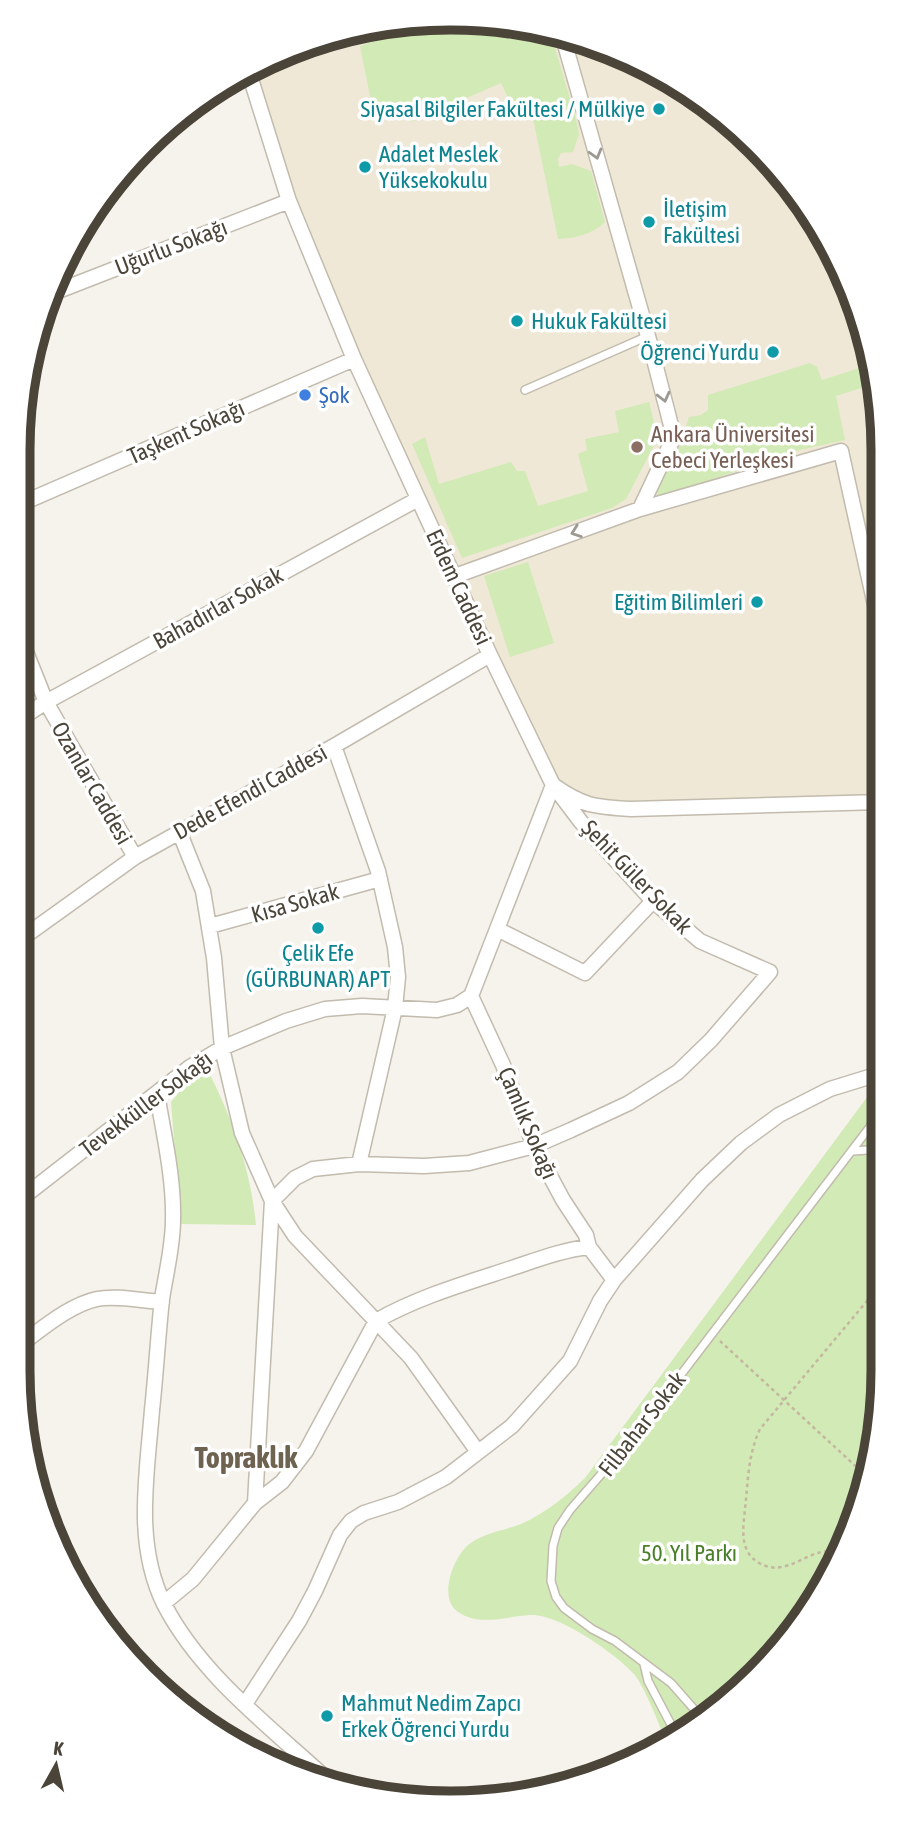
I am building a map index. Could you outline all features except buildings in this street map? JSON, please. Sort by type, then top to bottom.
[{"type":"street","points":[[565,46],[674,437],[640,509]]},
{"type":"street","name":"Erdem Caddesi","points":[[251,80],[289,201],[354,359],[553,785]]},
{"type":"street","name":"Uğurlu Sokağı","points":[[62,290],[289,201]]},
{"type":"street","name":"Taşkent Sokağı","points":[[30,500],[354,359]]},
{"type":"street","points":[[455,576],[640,509],[841,451],[871,587]]},
{"type":"street","name":"Bahadırlar Sokak","points":[[30,712],[418,499]]},
{"type":"street","name":"Dede Efendi Caddesi","points":[[30,932],[135,856],[491,655]]},
{"type":"street","name":"Ozanlar Caddesi","points":[[30,662],[46,702],[135,856]]},
{"type":"street","points":[[334,746],[380,879],[395,947],[398,977],[395,1008],[359,1164]]},
{"type":"street","points":[[471,996],[553,785],[570,797],[594,807],[631,809],[871,802]]},
{"type":"street","name":"Şehit Güler Sokak","points":[[534,1146],[629,1104],[678,1072],[711,1040],[770,972],[700,941],[653,901],[580,822],[553,785]]},
{"type":"street","points":[[179,831],[203,891],[210,926],[222,1048],[242,1132],[272,1201],[295,1236],[411,1358],[478,1452]]},
{"type":"street","name":"Kısa Sokak","points":[[210,926],[380,879]]},
{"type":"street","points":[[497,929],[585,973],[653,901]]},
{"type":"street","name":"Tevekküller Sokağı","points":[[30,1192],[190,1067],[222,1048],[286,1021],[325,1009],[362,1006],[437,1010],[457,1005],[471,996]]},
{"type":"street","name":"Çamlık Sokağı","points":[[471,996],[503,1065],[534,1146],[563,1200],[586,1235],[589,1247],[614,1280]]},
{"type":"street","points":[[245,1704],[299,1621],[340,1535],[351,1521],[363,1513],[398,1502],[446,1477],[512,1426],[569,1361],[614,1280],[702,1180],[741,1143],[779,1115],[830,1089],[871,1076]]},
{"type":"street","points":[[157,1094],[170,1165],[173,1221],[162,1302],[145,1493],[145,1539],[150,1567],[164,1603],[188,1642],[245,1704],[316,1769]]},
{"type":"street","points":[[255,1503],[272,1201],[295,1178],[313,1169],[359,1164],[424,1166],[469,1163],[534,1146]]},
{"type":"street","points":[[164,1603],[193,1579],[255,1503],[282,1482],[306,1451],[376,1321],[391,1312],[464,1283],[568,1249],[589,1247]]},
{"type":"street","points":[[30,1338],[68,1312],[94,1299],[162,1302]]},
{"type":"lane","points":[[525,390],[648,336]]},
{"type":"lane","name":"Filbahar Sokak","points":[[696,1712],[671,1684],[615,1641],[583,1624],[556,1598],[551,1581],[553,1546],[558,1528],[570,1510],[631,1440],[871,1126]]},
{"type":"lane","points":[[853,1151],[871,1150]]},
{"type":"lane","points":[[644,1663],[652,1690],[672,1728]]},
{"type":"path","points":[[830,1553],[823,1551],[789,1565],[767,1567],[755,1561],[744,1544],[743,1526],[754,1440],[760,1429],[871,1296]]},
{"type":"path","points":[[712,1334],[859,1470]]},
{"type":"shaded area","name":"Ankara Üniversitesi Cebeci Yerleşkesi","points":[[450,30],[505,33],[586,52],[637,73],[684,101],[728,134],[767,173],[815,240],[849,315],[863,368],[868,396],[871,450],[871,802],[594,807],[553,785],[354,359],[251,80],[315,52],[368,38],[396,33]]},
{"type":"green space","points":[[450,30],[505,33],[553,43],[579,134],[573,152],[561,153],[558,159],[559,167],[572,164],[591,171],[605,222],[589,233],[558,239],[530,104],[509,100],[501,83],[412,122],[402,114],[382,111],[370,96],[360,46],[398,33]]},
{"type":"green space","points":[[810,363],[817,367],[822,380],[863,367],[866,386],[836,396],[845,440],[791,452],[662,497],[657,495],[658,485],[680,446],[689,417],[701,415],[708,410],[708,395]]},
{"type":"green space","points":[[649,402],[658,438],[626,499],[612,508],[462,558],[412,444],[425,437],[439,484],[511,462],[517,471],[525,471],[538,506],[588,491],[578,454],[587,450],[585,439],[619,432],[615,411]]},
{"type":"green space","points":[[528,562],[554,643],[510,657],[484,576]]},
{"type":"green space","points":[[194,1074],[210,1075],[227,1111],[246,1167],[256,1225],[181,1224],[171,1102]]},
{"type":"green space","name":"50. Yıl Parkı","points":[[871,1092],[870,1398],[863,1453],[849,1506],[815,1581],[767,1648],[728,1687],[663,1734],[634,1674],[586,1636],[542,1616],[475,1619],[458,1612],[449,1598],[448,1588],[453,1569],[467,1546],[485,1535],[521,1524],[539,1515],[585,1478]]},
{"type":"place","name":"Siyasal Bilgiler Fakültesi / Mülkiye","points":[[659,109]]},
{"type":"place","name":"Adalet Meslek Yüksekokulu","points":[[365,167]]},
{"type":"place","name":"İletişim Fakültesi","points":[[649,222]]},
{"type":"place","name":"Hukuk Fakültesi","points":[[517,321]]},
{"type":"place","name":"Öğrenci Yurdu","points":[[773,352]]},
{"type":"place","name":"Şok","points":[[305,395]]},
{"type":"place","name":"Ankara Üniversitesi Cebeci Yerleşkesi","points":[[637,447]]},
{"type":"place","name":"Eğitim Bilimleri","points":[[757,602]]},
{"type":"place","name":"Çelik Efe (GÜRBUNAR) APT","points":[[318,928]]},
{"type":"place","name":"Mahmut Nedim Zapcı Erkek Öğrenci Yurdu","points":[[327,1716]]},
{"type":"district","name":"Topraklık","points":[[246,1457]]}]
